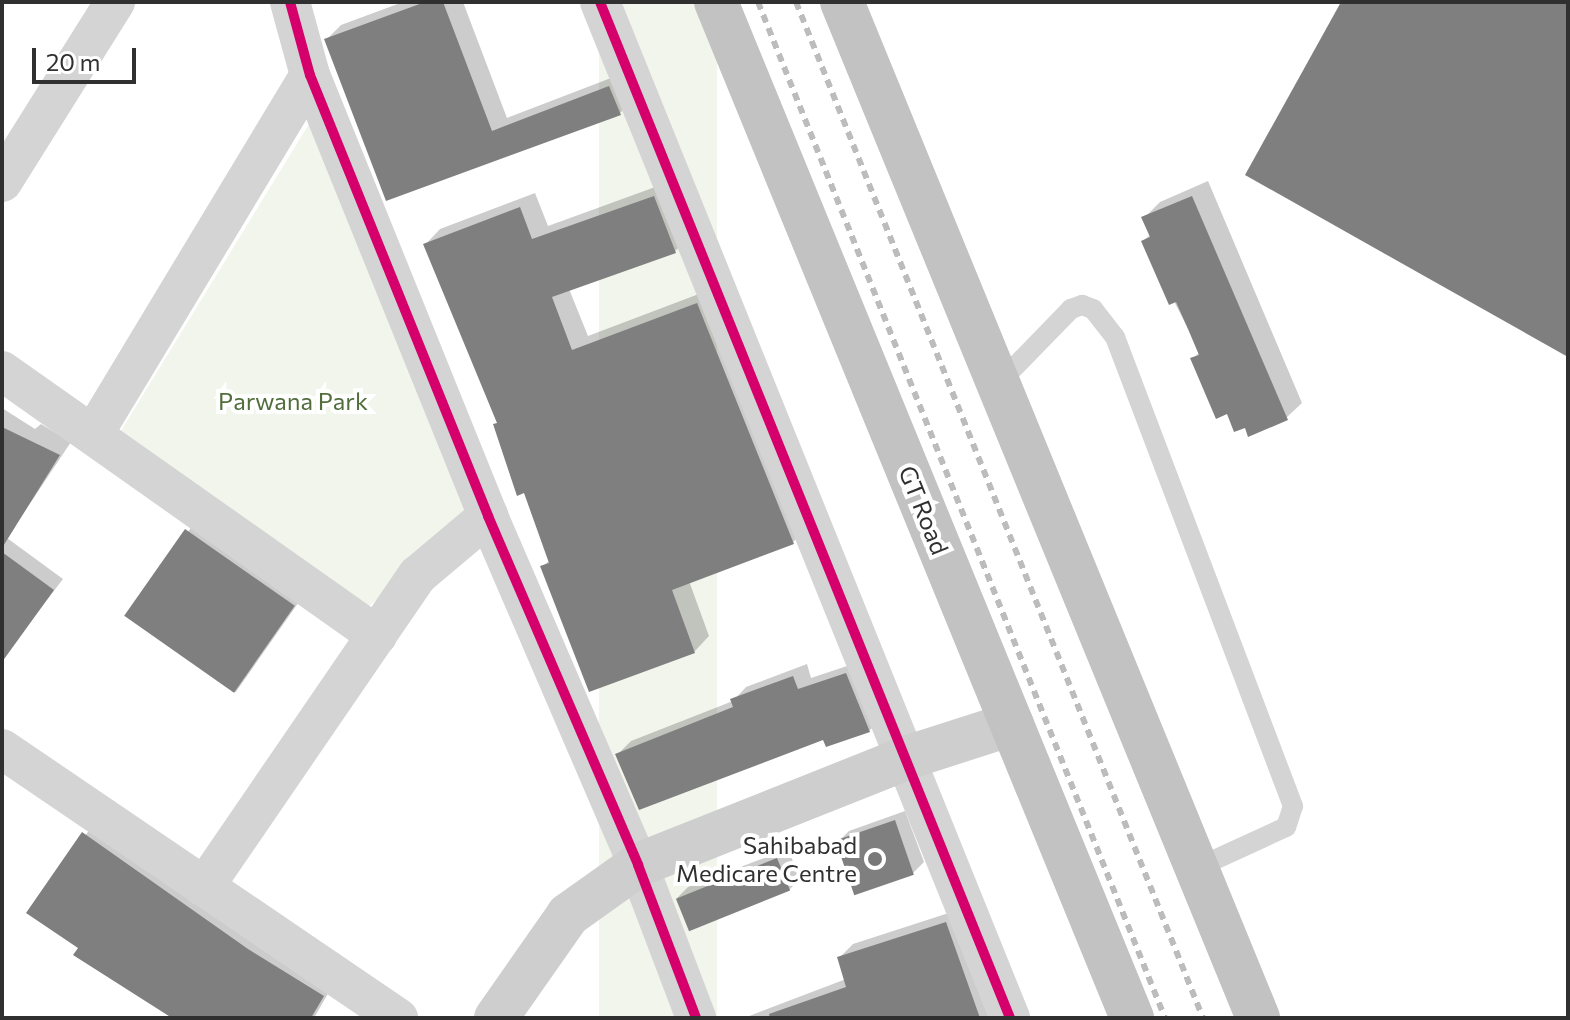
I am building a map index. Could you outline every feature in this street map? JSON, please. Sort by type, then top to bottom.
[{"type":"highway","name":"GT Road","points":[[716,2],[1132,1018]]},
{"type":"highway","points":[[842,2],[1258,1018]]},
{"type":"street","points":[[2,182],[115,2]]},
{"type":"street","points":[[290,2],[310,75],[488,516],[638,865],[696,1018]]},
{"type":"street","points":[[600,2],[909,757],[1010,1018]]},
{"type":"street","points":[[94,433],[310,75]]},
{"type":"street","points":[[2,371],[94,433],[377,636]]},
{"type":"street","points":[[204,887],[418,575],[488,516]]},
{"type":"street","points":[[496,1018],[568,915],[638,865],[909,757],[1012,724]]},
{"type":"street","points":[[2,749],[398,1018]]},
{"type":"lane","points":[[998,384],[1071,309],[1082,305],[1093,309],[1115,337],[1293,806],[1286,827],[1197,868]]},
{"type":"green space","points":[[599,2],[717,2],[717,1018],[599,1018]]},
{"type":"green space","name":"Parwana Park","points":[[317,111],[477,512],[369,606],[116,439]]},
{"type":"building","points":[[425,2],[443,2],[492,131],[609,86],[621,115],[386,201],[324,39]]},
{"type":"building","points":[[1341,2],[1568,2],[1568,357],[1245,175]]},
{"type":"building","points":[[654,196],[676,253],[552,297],[572,350],[697,303],[794,544],[672,590],[695,653],[589,692],[540,566],[549,563],[524,493],[517,496],[493,424],[497,423],[423,244],[520,207],[532,239]]},
{"type":"building","points":[[1192,196],[1288,420],[1248,437],[1245,428],[1234,432],[1227,414],[1216,419],[1190,358],[1199,355],[1176,302],[1169,305],[1141,241],[1150,237],[1141,217]]},
{"type":"building","points":[[2,427],[60,455],[2,548]]},
{"type":"building","points":[[185,529],[295,606],[234,693],[124,616]]},
{"type":"building","points":[[2,552],[54,590],[2,662]]},
{"type":"building","points":[[846,673],[870,732],[826,747],[823,740],[639,810],[615,754],[733,707],[730,699],[793,676],[798,689]]},
{"type":"building","points":[[895,820],[914,875],[854,895],[835,841]]},
{"type":"building","points":[[82,832],[248,949],[324,996],[311,1018],[172,1018],[73,955],[78,948],[26,913]]},
{"type":"building","points":[[777,858],[790,890],[689,931],[676,899]]},
{"type":"building","points":[[946,922],[980,1018],[770,1018],[769,1014],[846,987],[837,957]]},
{"type":"railway","points":[[758,2],[1165,1018]]},
{"type":"railway","points":[[796,2],[1203,1018]]},
{"type":"cycle path","points":[[290,2],[310,75],[488,516],[638,865],[696,1018]]},
{"type":"cycle path","points":[[600,2],[1010,1018]]},
{"type":"place","name":"Sahibabad Medicare Centre","points":[[875,859]]}]
